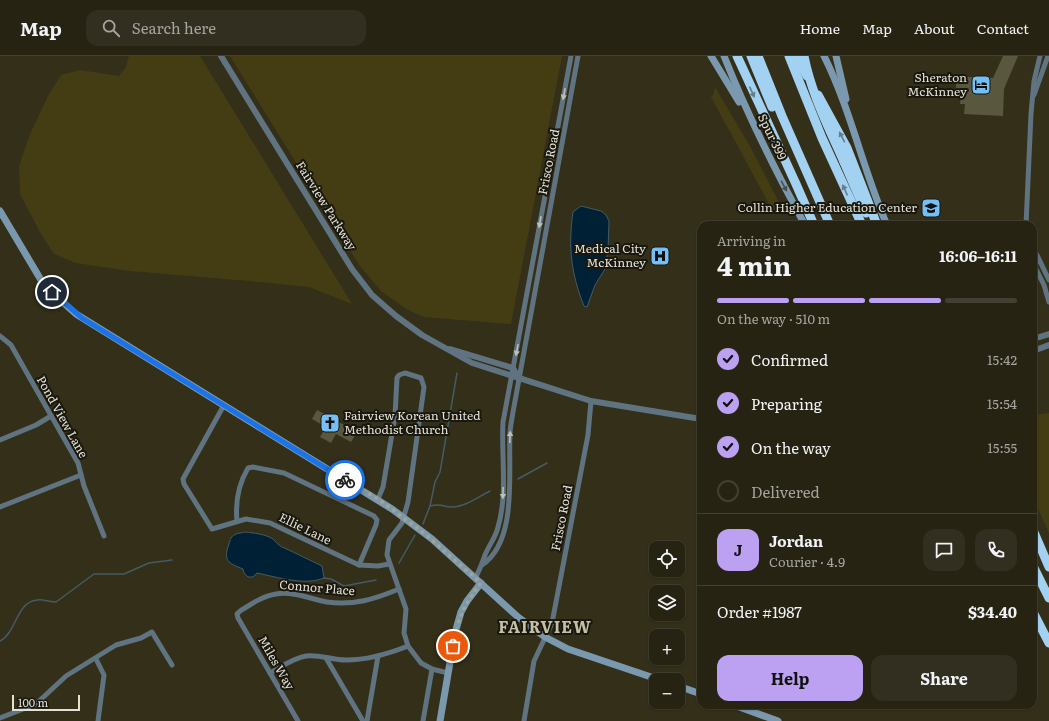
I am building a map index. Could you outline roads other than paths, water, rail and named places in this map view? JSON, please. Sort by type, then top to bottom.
[{"type":"highway","points":[[737,56],[812,221]]},
{"type":"highway","points":[[751,56],[763,88],[804,179],[819,203]]},
{"type":"highway","points":[[758,56],[782,116],[828,221]]},
{"type":"highway","points":[[789,56],[822,138],[860,221]]},
{"type":"highway","points":[[796,56],[847,148],[875,221]]},
{"type":"highway","points":[[804,56],[820,108],[869,221]]},
{"type":"highway","points":[[1037,539],[1049,567]]},
{"type":"highway","points":[[1037,574],[1049,598]]},
{"type":"highway","points":[[1037,620],[1049,643]]},
{"type":"highway","points":[[1037,625],[1049,647]]},
{"type":"main road","points":[[710,56],[754,126]]},
{"type":"main road","name":"Spur 399","points":[[724,56],[754,126],[803,221]]},
{"type":"main road","points":[[824,56],[839,89],[876,201],[885,221]]},
{"type":"main road","points":[[836,56],[853,129]]},
{"type":"main road","points":[[0,211],[46,286],[63,303],[82,318],[378,499],[432,539],[522,620],[545,637],[568,650],[649,676]]},
{"type":"main road","points":[[440,721],[455,633],[461,612],[467,601],[481,583]]},
{"type":"main road","points":[[685,688],[697,693]]},
{"type":"main road","points":[[745,709],[778,721]]},
{"type":"street","name":"Fairview Parkway","points":[[221,56],[335,243],[372,295],[396,316],[422,335],[472,363],[519,379],[591,401],[697,418]]},
{"type":"street","points":[[475,578],[482,566],[485,555],[498,528],[503,499],[503,422],[572,56]]},
{"type":"street","name":"Frisco Road","points":[[482,566],[492,559],[507,520],[510,473],[510,434],[578,56]]},
{"type":"street","points":[[1026,221],[1029,130],[1034,81],[1040,56]]},
{"type":"street","points":[[1033,99],[1048,56]]},
{"type":"street","points":[[548,180],[556,181]]},
{"type":"street","points":[[1037,256],[1049,280]]},
{"type":"street","points":[[1037,271],[1044,285],[1049,302]]},
{"type":"street","points":[[528,290],[536,292]]},
{"type":"street","points":[[1037,338],[1049,334]]},
{"type":"street","name":"Pond View Lane","points":[[0,336],[11,345],[78,463],[81,475],[104,536]]},
{"type":"street","name":"Fairview Parkway","points":[[439,344],[513,368]]},
{"type":"street","points":[[1037,350],[1049,345]]},
{"type":"street","points":[[513,368],[519,379]]},
{"type":"street","points":[[378,499],[383,487],[395,416],[396,382],[399,375],[416,375],[421,378],[424,388],[408,502],[404,518],[389,540],[387,555],[406,609],[404,632],[408,646],[421,663],[432,669],[448,673]]},
{"type":"street","name":"Frisco Road","points":[[524,721],[534,660],[552,623],[588,435],[591,401]]},
{"type":"street","name":"Ellie Lane","points":[[224,405],[183,479],[184,484],[212,529],[237,521],[258,520],[270,523],[359,565],[378,566],[389,564]]},
{"type":"street","points":[[0,440],[36,425],[51,416]]},
{"type":"street","points":[[237,521],[236,506],[238,490],[248,468],[253,467],[284,473],[374,516],[377,520],[376,524],[359,565]]},
{"type":"street","points":[[503,473],[510,473]]},
{"type":"street","points":[[1,507],[81,475]]},
{"type":"street","name":"Connor Place","points":[[238,614],[240,611],[267,596],[278,594],[288,594],[327,602],[345,603],[375,599],[399,589]]},
{"type":"street","name":"Miles Way","points":[[238,614],[238,618],[298,721]]},
{"type":"street","points":[[0,718],[36,704],[66,676],[96,659],[116,645],[141,638],[152,632],[172,665]]},
{"type":"street","points":[[270,672],[295,659],[316,656],[345,660],[378,656],[408,646]]},
{"type":"street","points":[[367,721],[378,656]]},
{"type":"street","points":[[326,658],[363,721]]},
{"type":"street","points":[[96,659],[104,676],[98,721]]},
{"type":"street","points":[[423,721],[432,669]]},
{"type":"water","points":[[581,206],[601,211],[606,215],[609,221],[608,250],[605,269],[595,285],[587,307],[584,306],[573,271],[571,248],[573,212]]},
{"type":"water","points":[[245,532],[270,537],[282,547],[322,566],[324,578],[299,581],[257,573],[253,577],[248,577],[244,573],[243,569],[230,563],[227,558],[227,550],[232,537]]},
{"type":"waterway","points":[[430,506],[435,482],[440,472],[457,373]]},
{"type":"waterway","points":[[518,479],[547,463]]},
{"type":"waterway","points":[[423,524],[430,506],[440,505],[457,507],[490,491]]},
{"type":"waterway","points":[[399,563],[415,535]]},
{"type":"waterway","points":[[0,641],[6,637],[21,611],[30,602],[37,600],[56,602],[94,574],[124,574],[149,563],[172,560]]},
{"type":"waterway","points":[[324,578],[331,579],[344,586],[376,580]]},
{"type":"place","name":"Sheraton McKinney","points":[[981,85]]},
{"type":"place","name":"Collin Higher Education Center","points":[[931,208]]},
{"type":"place","name":"Medical City McKinney","points":[[660,256]]},
{"type":"place","name":"Fairview Korean United Methodist Church","points":[[330,423]]},
{"type":"district","name":"FAIRVIEW","points":[[545,627]]}]
